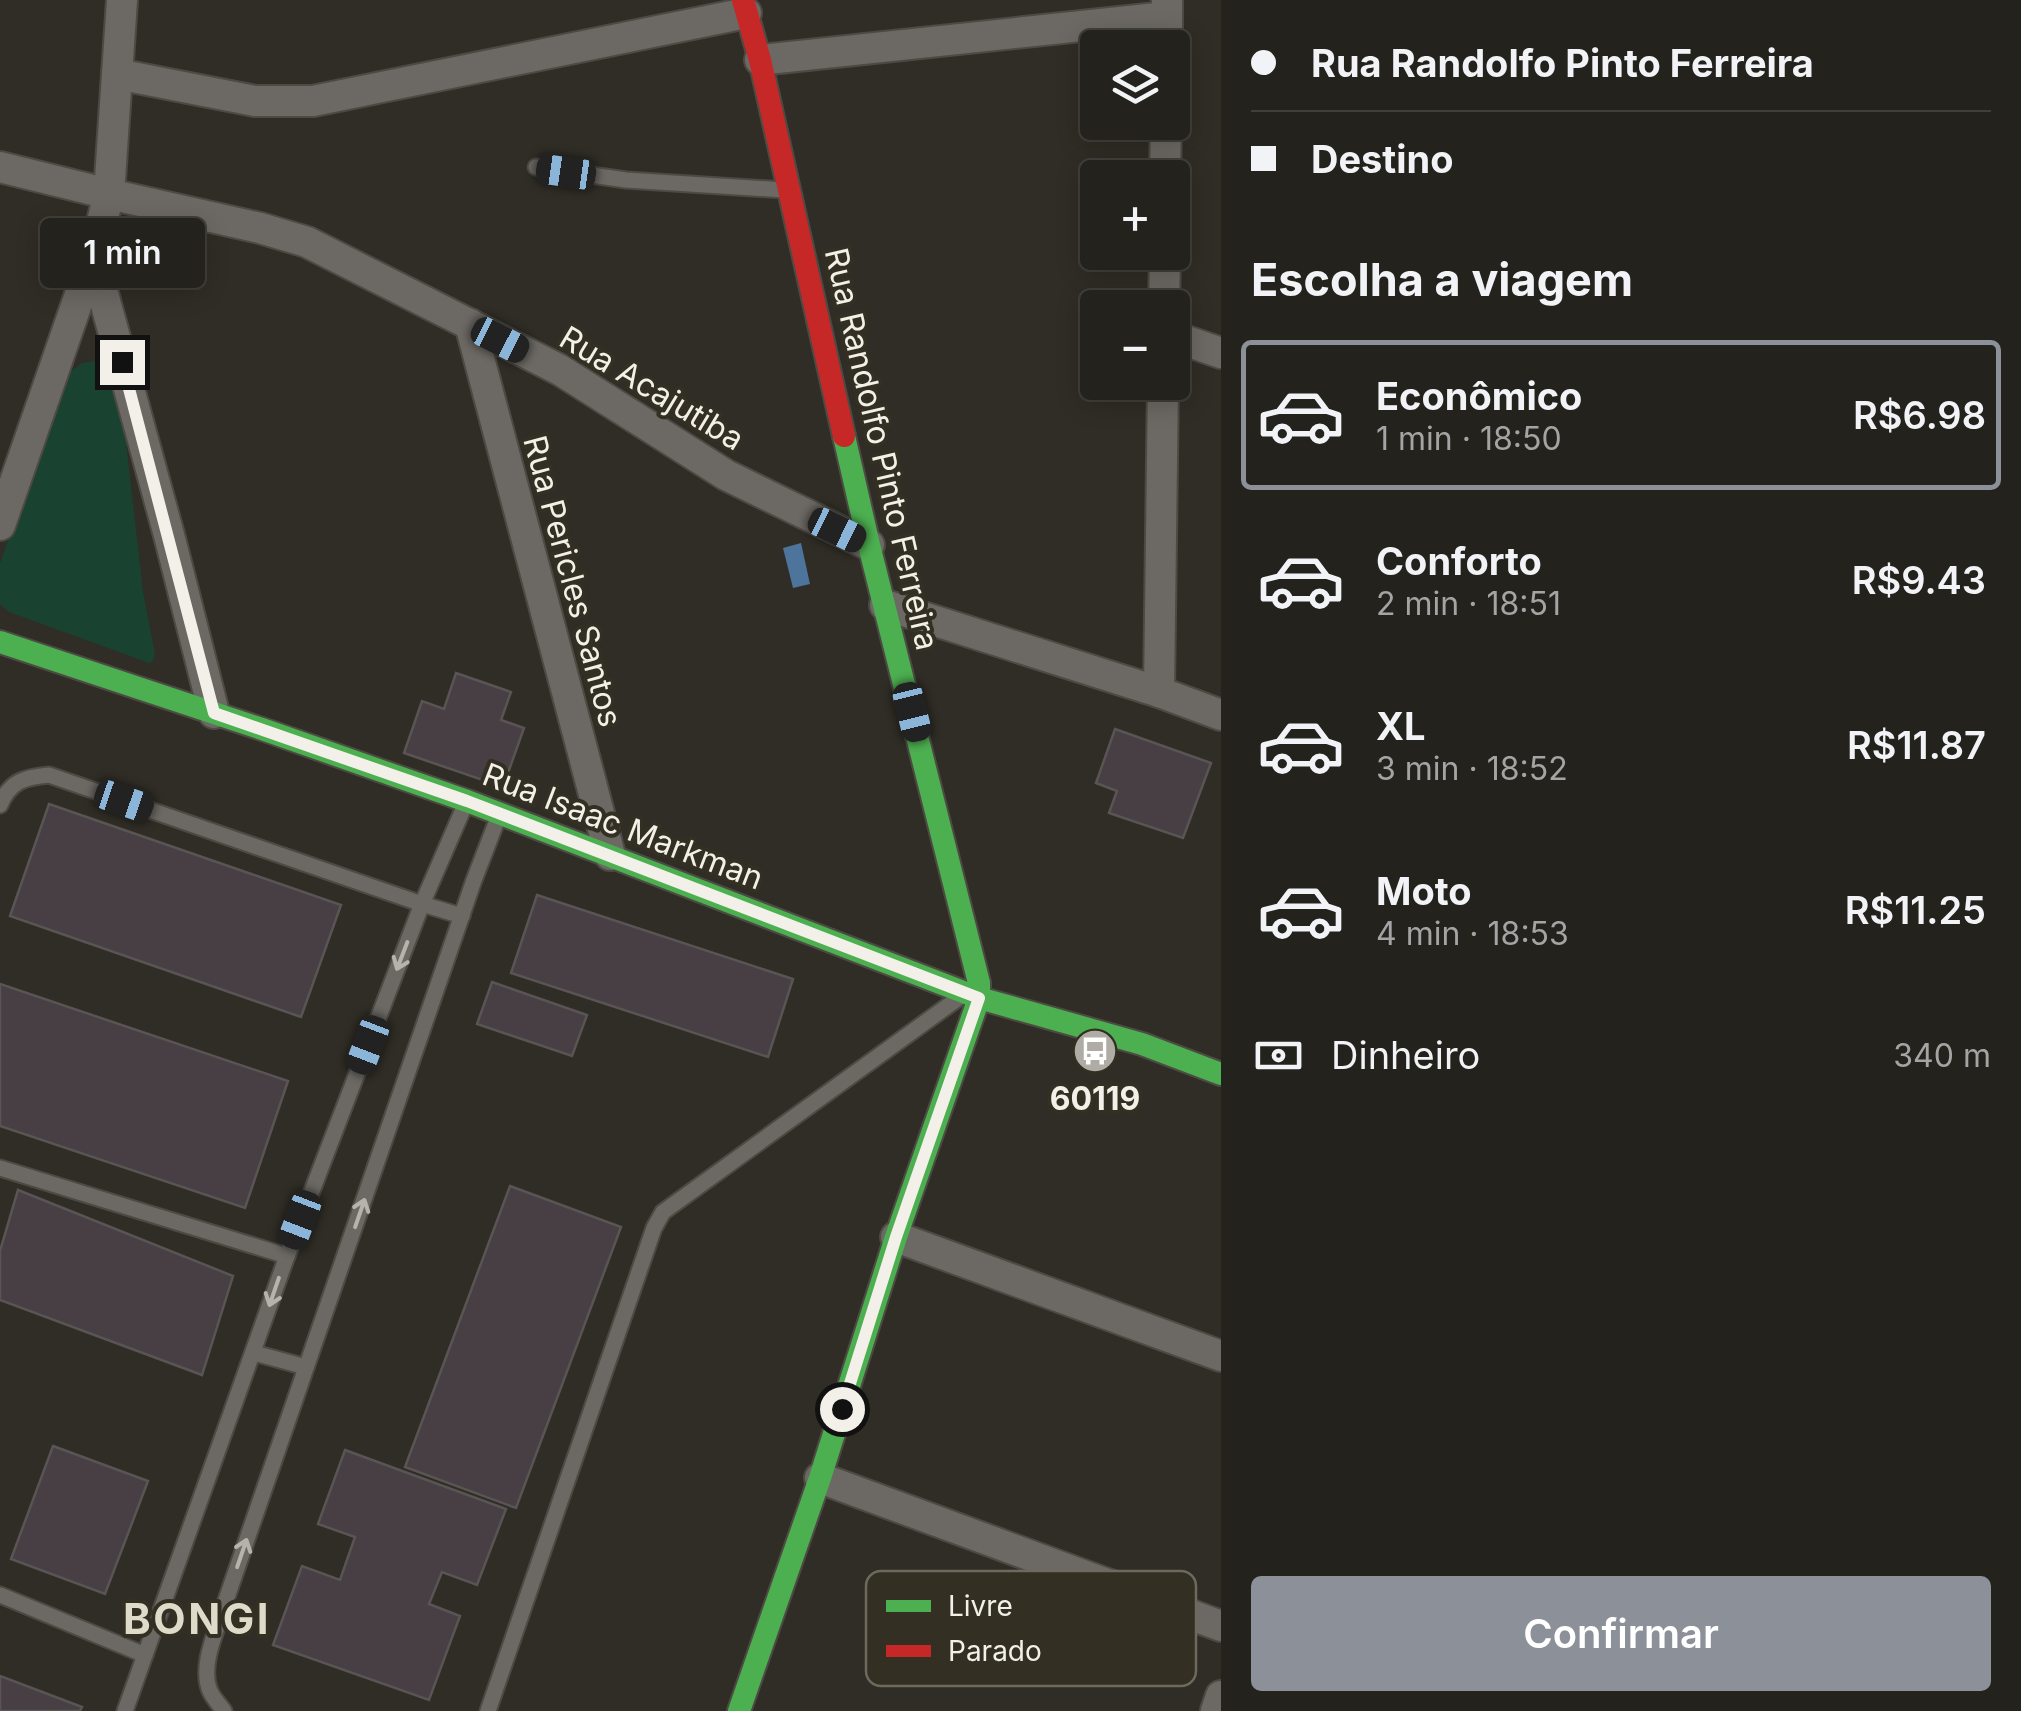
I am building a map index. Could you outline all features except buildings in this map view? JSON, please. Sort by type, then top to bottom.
[{"type":"street","points":[[0,525],[93,257],[108,194],[122,0]]},
{"type":"street","points":[[116,74],[255,101],[313,102],[744,6]]},
{"type":"street","name":"Rua Randolfo Pinto Ferreira","points":[[739,1711],[820,1478],[979,982],[869,546],[760,60],[744,6]]},
{"type":"street","points":[[760,60],[1167,22]]},
{"type":"street","name":"Rua Acajutiba","points":[[0,167],[306,242],[560,370],[726,475],[869,546]]},
{"type":"street","points":[[93,257],[214,713]]},
{"type":"street","name":"Rua Pericles Santos","points":[[470,324],[610,855]]},
{"type":"street","points":[[1190,342],[1221,353]]},
{"type":"street","points":[[1158,692],[1163,400]]},
{"type":"street","points":[[885,605],[1221,714]]},
{"type":"street","name":"Rua Isaac Markman","points":[[0,642],[467,801],[973,995],[1142,1044],[1221,1074]]},
{"type":"street","points":[[896,1237],[1221,1356]]},
{"type":"street","points":[[820,1478],[1072,1571]]},
{"type":"street","points":[[1196,1617],[1221,1626]]},
{"type":"street","points":[[1216,1711],[1221,1696]]},
{"type":"lane","points":[[536,167],[626,180],[788,190]]},
{"type":"lane","points":[[0,805],[10,786],[25,777],[49,775],[462,916]]},
{"type":"lane","points":[[125,1711],[287,1256],[422,904],[467,801]]},
{"type":"lane","points":[[224,1711],[207,1680],[216,1634],[499,814]]},
{"type":"lane","points":[[488,1711],[654,1228],[663,1212],[973,995]]},
{"type":"lane","points":[[0,1168],[287,1256]]},
{"type":"lane","points":[[254,1353],[306,1366]]},
{"type":"lane","points":[[0,1595],[145,1655]]},
{"type":"lane","points":[[205,1711],[211,1693]]},
{"type":"green space","points":[[103,360],[118,372],[143,592],[155,654],[149,663],[9,612],[0,604],[0,563],[70,372],[82,363]]},
{"type":"water","points":[[801,543],[810,584],[793,588],[783,548]]},
{"type":"traffic: fast","points":[[739,1711],[979,998],[979,983],[844,436]]},
{"type":"traffic: fast","points":[[0,642],[467,801],[979,998],[1142,1044],[1221,1074]]},
{"type":"traffic: jam","points":[[743,0],[760,60],[844,436]]},
{"type":"place","name":"60119","points":[[1095,1051]]},
{"type":"district","name":"BONGI","points":[[197,1618]]},
{"type":"route","points":[[122,362],[214,713],[467,801],[979,998],[896,1237],[842,1409]]}]
